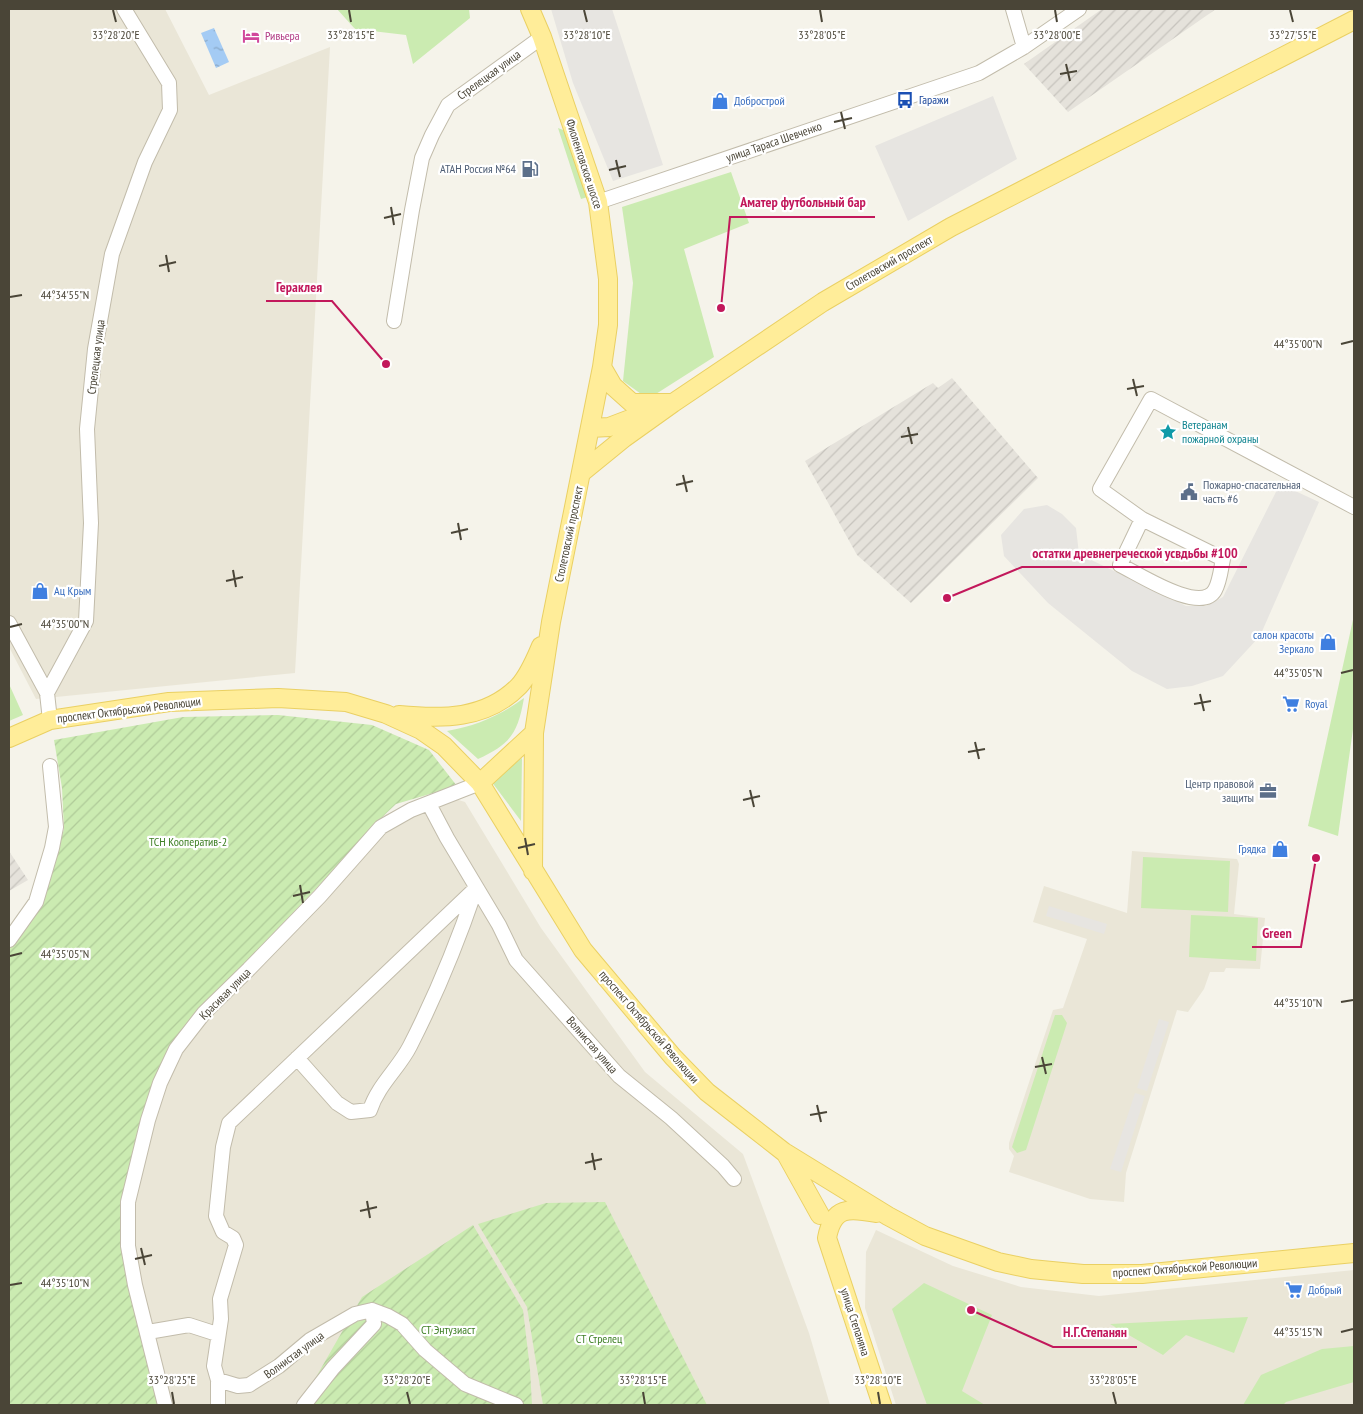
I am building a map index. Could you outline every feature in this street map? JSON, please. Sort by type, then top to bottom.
[{"type":"main road","name":"Фиолентовское шоссе","points":[[530,9],[542,37],[598,202],[608,279],[608,324],[591,428],[581,473]]},
{"type":"main road","name":"Столетовский проспект","points":[[533,872],[534,733],[551,622],[581,473],[624,438],[673,403],[823,302],[951,227],[1354,20]]},
{"type":"main road","points":[[602,367],[613,386],[632,403],[673,403]]},
{"type":"main road","points":[[591,428],[608,427],[673,403]]},
{"type":"main road","name":"Столетовский проспект","points":[[386,714],[439,719],[467,714],[496,703],[518,687],[530,671],[551,622]]},
{"type":"main road","name":"проспект Октябрьской Революции","points":[[9,738],[50,720],[74,721],[169,702],[278,698],[346,702],[386,714],[421,730],[444,746],[480,783],[533,872],[583,950],[673,1057],[708,1092],[784,1152],[888,1216],[925,1236],[998,1262],[1031,1269],[1083,1274],[1142,1274],[1354,1253]]},
{"type":"main road","points":[[9,746],[74,721],[173,710],[273,705],[348,710],[402,730],[480,783],[534,733]]},
{"type":"main road","name":"улица Степаняна","points":[[784,1152],[820,1215]]},
{"type":"main road","name":"улица Степаняна","points":[[820,1215],[821,1193],[828,1179]]},
{"type":"main road","points":[[827,1238],[830,1222],[840,1212],[854,1209],[888,1216]]},
{"type":"main road","name":"улица Степаняна","points":[[827,1238],[882,1405]]},
{"type":"street","name":"Стрелецкая улица","points":[[47,693],[86,621],[90,523],[87,429],[95,349],[112,254],[145,162],[170,110],[169,83],[124,9]]},
{"type":"street","points":[[1012,9],[1024,48]]},
{"type":"street","name":"улица Тараса Шевченко","points":[[598,202],[979,73],[1024,48],[1079,9]]},
{"type":"street","name":"Стрелецкая улица","points":[[394,321],[413,201],[422,158],[432,134],[448,105],[542,37]]},
{"type":"street","points":[[1142,519],[1120,565],[1190,599],[1205,599],[1215,590],[1223,559],[1142,519],[1100,489],[1151,399],[1354,507]]},
{"type":"street","points":[[9,624],[47,693],[50,720]]},
{"type":"street","points":[[9,940],[36,902],[52,848],[56,827],[50,766]]},
{"type":"street","name":"Красивая улица","points":[[165,1405],[135,1284],[128,1246],[128,1202],[135,1165],[148,1120],[160,1083],[176,1049],[204,1013],[308,909],[381,827],[411,810],[480,783]]},
{"type":"street","name":"Волнистая улица","points":[[429,804],[499,925],[516,960],[619,1076],[671,1118],[723,1166],[734,1179]]},
{"type":"street","points":[[218,1405],[218,1380],[214,1366],[217,1334],[221,1319],[220,1299],[236,1245],[233,1238],[223,1232],[216,1216],[223,1147],[229,1123],[386,976],[476,888]]},
{"type":"street","points":[[297,1058],[337,1103],[351,1112],[370,1110],[374,1098],[413,1040],[453,956],[476,888]]},
{"type":"street","name":"улица Степаняна","points":[[820,1215],[827,1238]]},
{"type":"street","points":[[304,1405],[333,1368],[374,1324],[375,1319],[372,1310]]},
{"type":"street","points":[[372,1310],[402,1324],[425,1350],[464,1384],[516,1405]]},
{"type":"street","name":"Волнистая улица","points":[[218,1380],[238,1386],[249,1385],[279,1366],[310,1340],[355,1314],[372,1310]]},
{"type":"street","points":[[148,1332],[189,1326],[217,1334]]},
{"type":"shaded area","points":[[9,9],[165,9],[209,95],[330,47],[295,673],[36,699],[9,647]]},
{"type":"shaded area","points":[[551,9],[612,9],[663,165],[613,181],[573,83]]},
{"type":"shaded area","points":[[1102,9],[1216,9],[1068,112],[1024,64]]},
{"type":"shaded area","points":[[993,96],[1017,159],[908,221],[875,146]]},
{"type":"shaded area","points":[[952,378],[1038,478],[911,603],[857,555],[805,461],[933,383],[938,388]]},
{"type":"shaded area","points":[[1280,484],[1319,502],[1260,636],[1223,676],[1192,686],[1167,689],[1132,671],[1048,603],[1004,556],[1001,535],[1024,509],[1047,505],[1062,514],[1076,528],[1079,554],[1186,606],[1206,606],[1223,597]]},
{"type":"shaded area","points":[[442,795],[465,802],[541,928],[645,1072],[743,1154],[809,1333],[830,1405],[9,1405],[9,991],[37,935]]},
{"type":"shaded area","points":[[9,851],[28,880],[9,891]]},
{"type":"shaded area","points":[[1132,851],[1237,859],[1239,864],[1234,914],[1265,918],[1260,969],[1226,968],[1224,972],[1210,972],[1204,989],[1188,1012],[1177,1010],[1126,1173],[1124,1202],[1090,1199],[1009,1172],[1014,1156],[1009,1149],[1009,1143],[1053,1010],[1063,1008],[1087,939],[1033,922],[1044,886],[1127,913]]},
{"type":"shaded area","points":[[1049,906],[1107,924],[1104,934],[1046,916]]},
{"type":"shaded area","points":[[1159,1019],[1169,1022],[1147,1091],[1137,1088]]},
{"type":"shaded area","points":[[1135,1093],[1145,1096],[1121,1172],[1110,1169]]},
{"type":"shaded area","points":[[876,1230],[953,1266],[1021,1287],[1099,1296],[1354,1270],[1354,1405],[896,1405],[865,1308],[866,1252]]},
{"type":"green space","points":[[337,9],[469,9],[470,18],[413,64],[406,35],[355,29]]},
{"type":"green space","points":[[558,128],[571,133],[591,196],[581,199]]},
{"type":"green space","points":[[731,172],[749,223],[684,249],[714,357],[648,399],[623,381],[633,283],[622,207]]},
{"type":"green space","points":[[1354,615],[1354,722],[1338,836],[1308,826]]},
{"type":"green space","points":[[9,684],[23,715],[9,721]]},
{"type":"green space","points":[[524,698],[519,720],[511,736],[498,748],[478,759],[447,731],[488,719]]},
{"type":"green space","name":"ТСН Кооператив-2","points":[[278,715],[372,725],[429,750],[457,786],[396,804],[202,1008],[172,1046],[124,1195],[161,1405],[9,1405],[9,950],[42,902],[64,829],[62,788],[54,740],[183,717]]},
{"type":"green space","points":[[522,758],[521,821],[491,781]]},
{"type":"green space","points":[[1143,857],[1230,861],[1228,912],[1141,908]]},
{"type":"green space","points":[[1191,915],[1258,918],[1256,961],[1189,957]]},
{"type":"green space","points":[[1055,1015],[1062,1015],[1067,1023],[1026,1150],[1017,1153],[1012,1147]]},
{"type":"green space","name":"СТ Стрелец","points":[[605,1202],[707,1405],[543,1405],[527,1307],[478,1224],[546,1203]]},
{"type":"green space","name":"СТ Энтузиаст","points":[[473,1225],[523,1310],[532,1405],[300,1405],[362,1297]]},
{"type":"green space","points":[[924,1283],[992,1315],[962,1391],[985,1405],[927,1405],[892,1309]]},
{"type":"green space","points":[[1248,1317],[1234,1353],[1186,1335],[1163,1355],[1110,1324]]},
{"type":"green space","points":[[1354,1346],[1354,1382],[1286,1402],[1283,1405],[1243,1405],[1261,1375],[1322,1349]]},
{"type":"water","points":[[214,28],[229,62],[216,68],[201,33]]},
{"type":"place","name":"Ривьера","points":[[251,36]]},
{"type":"place","name":"Гаражи","points":[[905,100]]},
{"type":"place","name":"Добрострой","points":[[720,101]]},
{"type":"place","name":"АТАН Россия №64","points":[[530,169]]},
{"type":"place","name":"Аматер футбольный бар","points":[[721,308]]},
{"type":"place","name":"Гераклея","points":[[386,364]]},
{"type":"place","name":"Ветеранам пожарной охраны","points":[[1168,432]]},
{"type":"place","name":"Пожарно-спасательная часть #6","points":[[1189,492]]},
{"type":"place","name":"Ац Крым","points":[[40,591]]},
{"type":"place","name":"остатки древнегреческой усвдьбы #100","points":[[947,598]]},
{"type":"place","name":"салон красоты Зеркало","points":[[1328,642]]},
{"type":"place","name":"Royal","points":[[1291,704]]},
{"type":"place","name":"Центр правовой защиты","points":[[1268,791]]},
{"type":"place","name":"Грядка","points":[[1280,849]]},
{"type":"place","name":"Green","points":[[1316,858]]},
{"type":"place","name":"Добрый","points":[[1294,1290]]},
{"type":"place","name":"Н.Г.Степанян","points":[[971,1310]]}]
